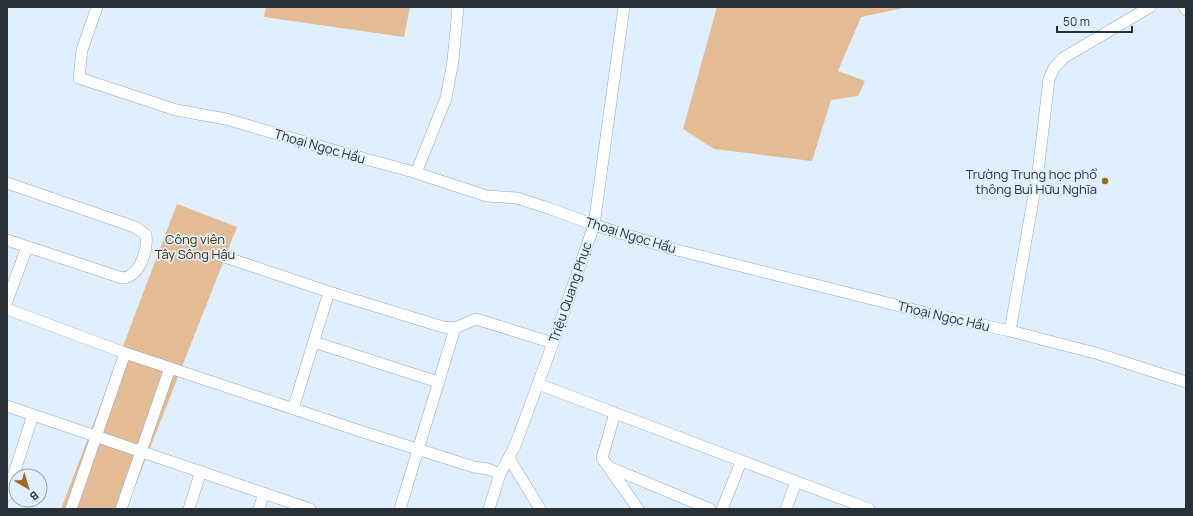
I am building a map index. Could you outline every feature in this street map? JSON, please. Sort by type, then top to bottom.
[{"type":"street","name":"Thoại Ngọc Hầu","points":[[97,7],[82,50],[79,78],[176,110],[226,119],[416,173],[487,196],[517,198],[594,225],[672,249],[752,270],[927,313],[1010,331],[1099,354],[1186,382]]},
{"type":"street","points":[[416,173],[446,98],[453,61],[458,7]]},
{"type":"street","name":"Triệu Quang Phục","points":[[489,509],[500,474],[515,446],[538,384],[594,225],[624,7]]},
{"type":"street","points":[[1010,331],[1038,172],[1049,79],[1054,68],[1063,58],[1150,7]]},
{"type":"street","points":[[7,183],[135,227],[142,230],[146,235],[147,240],[138,270],[127,277],[122,278],[7,240]]},
{"type":"street","points":[[7,301],[27,247]]},
{"type":"street","points":[[218,255],[329,292],[442,327],[454,328],[476,319],[553,343]]},
{"type":"street","points":[[293,409],[329,292]]},
{"type":"street","points":[[7,309],[125,353],[293,409],[500,474]]},
{"type":"street","points":[[400,509],[454,328]]},
{"type":"street","points":[[314,342],[438,382]]},
{"type":"street","points":[[71,509],[125,353]]},
{"type":"street","points":[[121,509],[170,368]]},
{"type":"street","points":[[538,384],[796,482],[847,505],[869,509]]},
{"type":"street","points":[[7,406],[97,437],[141,450],[310,509]]},
{"type":"street","points":[[615,413],[602,458],[638,509]]},
{"type":"street","points":[[7,495],[33,415]]},
{"type":"street","points":[[509,458],[540,509]]},
{"type":"street","points":[[722,509],[741,462]]},
{"type":"street","points":[[609,467],[710,509]]},
{"type":"street","points":[[189,509],[201,471]]},
{"type":"street","points":[[786,509],[796,482]]},
{"type":"street","points":[[259,509],[264,493]]},
{"type":"green space","points":[[266,7],[410,7],[404,37],[264,17]]},
{"type":"green space","points":[[717,7],[908,7],[861,17],[838,71],[865,81],[858,96],[831,100],[812,161],[714,149],[683,129]]},
{"type":"green space","name":"Công viên Tây Sông Hậu","points":[[177,204],[237,227],[126,509],[61,509]]},
{"type":"place","name":"Trường Trung học phổ thông Buì Hữu Nghĩa","points":[[1105,181]]}]
